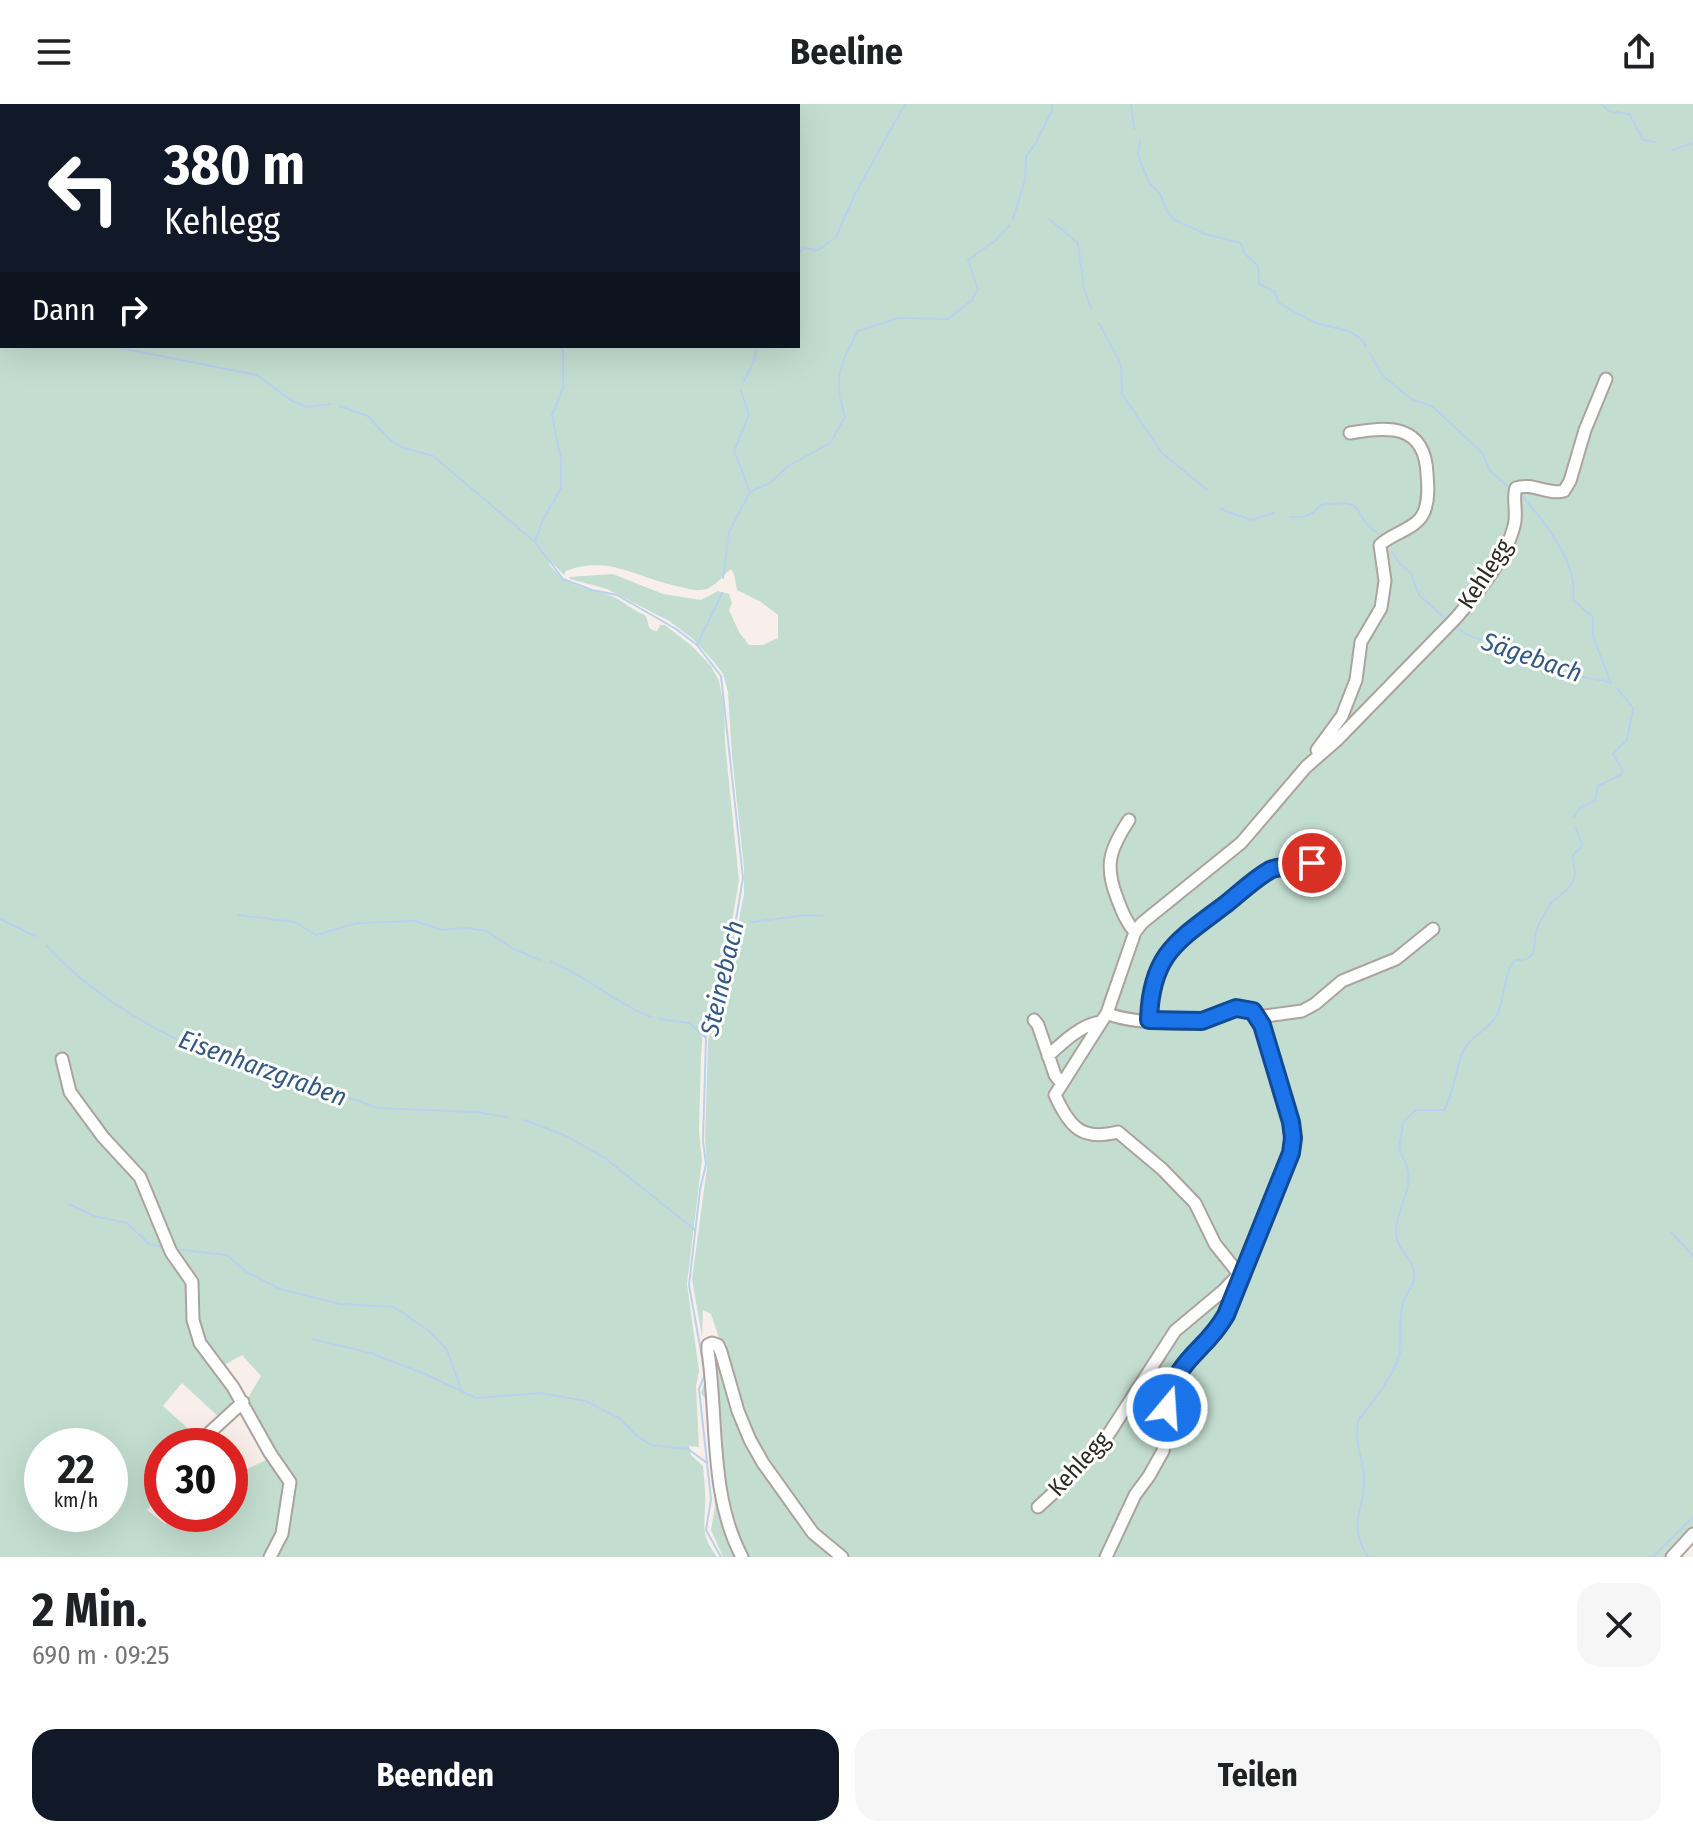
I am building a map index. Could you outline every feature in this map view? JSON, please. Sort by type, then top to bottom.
[{"type":"street","name":"Kehlegg","points":[[1306,767],[1432,645],[1473,598],[1509,543],[1516,521],[1516,488],[1520,485],[1549,492],[1564,491],[1606,379]]},
{"type":"street","name":"Kehlegg","points":[[1061,1083],[1081,1057],[1104,1017],[1135,932],[1149,916],[1241,843],[1306,767],[1342,716],[1356,680],[1361,642],[1381,608],[1385,581],[1380,545],[1417,521],[1424,513],[1428,496],[1425,456],[1420,444],[1408,434],[1392,428],[1350,433]]},
{"type":"street","points":[[1129,820],[1117,838],[1109,861],[1109,879],[1128,924],[1135,932]]},
{"type":"street","points":[[1149,1020],[1150,992],[1155,974],[1181,939],[1271,869],[1293,868],[1336,857]]},
{"type":"street","points":[[1048,1056],[1068,1038],[1104,1017],[1202,1021],[1236,1008],[1253,1011],[1258,1017],[1302,1011],[1342,981],[1396,959],[1433,929]]},
{"type":"street","name":"Kehlegg","points":[[1106,1557],[1135,1495],[1163,1451],[1171,1384],[1182,1366],[1219,1326],[1288,1162],[1293,1138],[1291,1122],[1258,1017]]},
{"type":"street","points":[[1034,1020],[1061,1083],[1055,1095],[1070,1122],[1094,1137],[1118,1132],[1162,1169],[1195,1203],[1215,1244],[1241,1275]]},
{"type":"street","points":[[62,1059],[70,1092],[103,1137],[140,1177],[169,1248],[192,1282],[193,1320],[200,1343],[243,1402],[270,1453],[290,1482],[282,1534],[270,1557]]},
{"type":"street","name":"Kehlegg","points":[[1038,1507],[1108,1435],[1175,1331],[1241,1275]]},
{"type":"street","points":[[742,1557],[732,1539],[720,1478],[708,1351],[708,1345],[712,1343],[718,1345],[721,1352],[738,1411],[763,1463],[813,1533],[842,1557]]},
{"type":"street","points":[[215,1428],[243,1402]]},
{"type":"street","points":[[1672,1557],[1693,1534]]},
{"type":"green space","points":[[800,104],[1693,104],[1693,1527],[1669,1557],[847,1557],[822,1537],[775,1474],[750,1431],[711,1314],[703,1310],[702,1337],[692,1279],[707,1167],[708,1040],[727,980],[744,894],[728,692],[723,674],[714,662],[693,639],[669,621],[607,589],[569,577],[613,574],[663,594],[701,600],[718,591],[729,594],[732,603],[729,610],[749,645],[763,645],[778,638],[778,615],[737,590],[731,569],[714,585],[698,590],[609,566],[581,567],[566,571],[564,575],[552,563],[549,564],[564,579],[616,598],[645,615],[651,629],[657,631],[660,625],[665,625],[692,646],[711,666],[719,681],[724,706],[739,880],[725,964],[703,1026],[699,1131],[702,1160],[687,1284],[699,1371],[696,1386],[699,1447],[689,1446],[691,1455],[703,1466],[704,1522],[709,1544],[717,1557],[0,1557],[0,348],[800,348]]},
{"type":"green space","points":[[713,1353],[717,1353],[738,1425],[759,1465],[834,1557],[723,1557],[711,1530],[715,1506],[705,1398],[701,1393]]},
{"type":"waterway","points":[[800,252],[803,248],[818,250],[836,237],[855,194],[905,104]]},
{"type":"waterway","points":[[1013,219],[1025,180],[1026,156],[1036,143],[1052,104]]},
{"type":"waterway","points":[[1131,104],[1134,129]]},
{"type":"waterway","points":[[1601,104],[1609,111],[1629,114],[1643,140],[1655,142]]},
{"type":"waterway","points":[[1140,141],[1138,155],[1149,183],[1160,194],[1168,213],[1175,220],[1205,234],[1241,243],[1244,253],[1258,266],[1259,284],[1274,291],[1279,303],[1315,322],[1352,333],[1366,346]]},
{"type":"waterway","points":[[1673,150],[1693,143]]},
{"type":"waterway","name":"Sägebach","points":[[1049,219],[1078,243],[1084,289],[1091,308]]},
{"type":"waterway","points":[[750,492],[770,483],[787,467],[830,443],[845,417],[839,391],[840,372],[858,331],[898,318],[948,319],[972,300],[978,289],[968,260],[995,241],[1009,226]]},
{"type":"waterway","name":"Sägebach","points":[[1099,323],[1121,365],[1122,394],[1162,453],[1206,489]]},
{"type":"waterway","name":"Steinebach","points":[[120,348],[257,375],[292,401],[307,407],[330,404]]},
{"type":"waterway","name":"Steinebach","points":[[535,542],[561,488],[561,460],[552,415],[563,388],[561,348]]},
{"type":"waterway","points":[[744,381],[755,358],[756,348]]},
{"type":"waterway","points":[[1370,353],[1382,375],[1411,399],[1432,406],[1483,454],[1490,471],[1510,488]]},
{"type":"waterway","points":[[723,578],[729,532],[750,492],[734,451],[749,415],[741,391]]},
{"type":"waterway","name":"Steinebach","points":[[339,406],[368,416],[401,447],[433,456],[535,542],[563,579],[617,595],[676,629],[697,645],[721,676],[743,878],[727,972],[706,1037],[703,1141],[706,1164],[689,1285],[705,1374],[699,1389],[711,1499],[706,1530],[721,1557]]},
{"type":"waterway","points":[[1520,494],[1539,516],[1565,557],[1573,586],[1573,600],[1593,617],[1593,636],[1611,683]]},
{"type":"waterway","name":"Sägebach","points":[[1290,517],[1307,516],[1321,505],[1347,504],[1354,506],[1364,521],[1379,534]]},
{"type":"waterway","name":"Sägebach","points":[[1221,509],[1251,520],[1274,513]]},
{"type":"waterway","name":"Sägebach","points":[[1392,552],[1411,573],[1419,595],[1448,621]]},
{"type":"waterway","points":[[697,645],[722,593]]},
{"type":"waterway","name":"Sägebach","points":[[1456,627],[1473,637],[1521,648],[1565,672],[1609,682]]},
{"type":"waterway","points":[[1574,817],[1581,807],[1595,801],[1598,786],[1622,774],[1613,754],[1627,740],[1633,708],[1617,688]]},
{"type":"waterway","points":[[1368,1557],[1361,1544],[1357,1524],[1364,1488],[1357,1427],[1359,1419],[1398,1360],[1402,1309],[1414,1279],[1411,1263],[1399,1244],[1396,1232],[1408,1182],[1406,1163],[1399,1151],[1403,1122],[1416,1110],[1444,1110],[1463,1051],[1497,1015],[1510,967],[1515,960],[1533,954],[1536,931],[1545,913],[1574,879],[1573,855],[1582,846],[1576,827]]},
{"type":"waterway","points":[[238,915],[295,922],[316,935],[357,923],[415,921],[442,930],[466,928],[487,931],[513,949],[541,960]]},
{"type":"waterway","points":[[752,922],[806,915],[824,916]]},
{"type":"waterway","name":"Eisenharzgraben","points":[[0,919],[35,936]]},
{"type":"waterway","name":"Eisenharzgraben","points":[[47,946],[96,991],[124,1010],[183,1042],[245,1068],[377,1108],[475,1112],[507,1117]]},
{"type":"waterway","points":[[551,962],[651,1017]]},
{"type":"waterway","points":[[659,1019],[689,1023],[705,1037]]},
{"type":"waterway","name":"Eisenharzgraben","points":[[525,1120],[566,1136],[605,1158],[694,1229]]},
{"type":"waterway","points":[[69,1204],[94,1216],[127,1223],[149,1244],[164,1247]]},
{"type":"waterway","points":[[1671,1232],[1693,1256]]},
{"type":"waterway","points":[[174,1249],[227,1255],[245,1271],[280,1289],[340,1304],[394,1307],[429,1331],[447,1350],[462,1392]]},
{"type":"waterway","points":[[312,1339],[371,1353],[476,1398],[540,1393],[586,1401],[619,1418],[651,1445],[688,1449],[707,1463]]},
{"type":"waterway","points":[[1653,1557],[1693,1517]]},
{"type":"route","points":[[1167,1408],[1171,1384],[1182,1366],[1226,1315],[1285,1171],[1293,1138],[1262,1025],[1253,1011],[1236,1008],[1202,1021],[1149,1020],[1150,992],[1155,974],[1181,939],[1271,869],[1312,863]]}]
